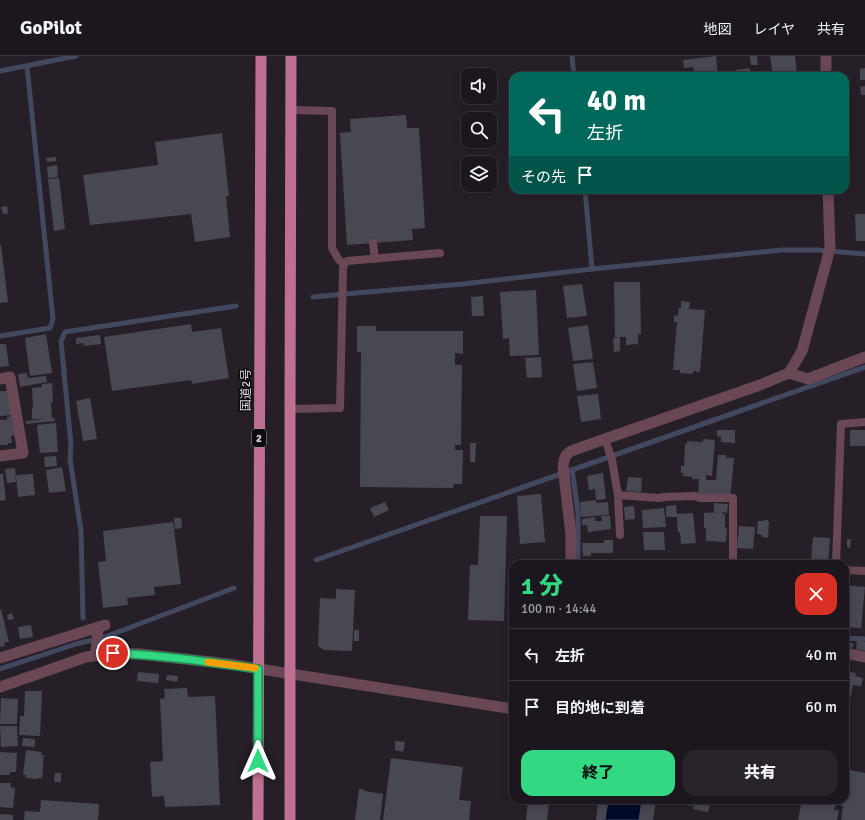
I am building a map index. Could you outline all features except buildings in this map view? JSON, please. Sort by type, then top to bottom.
[{"type":"highway","name":"国道2号","points":[[258,820],[260,56]]},
{"type":"highway","points":[[290,820],[291,56]]},
{"type":"street","points":[[826,56],[826,72]]},
{"type":"street","points":[[571,560],[571,535],[562,464],[566,455],[571,451],[607,444],[760,386],[789,373],[802,351],[829,252],[828,194]]},
{"type":"street","points":[[789,373],[808,379],[865,357]]},
{"type":"street","points":[[0,378],[10,377],[23,453],[0,456]]},
{"type":"street","points":[[0,658],[100,628],[96,650],[86,657],[0,687]]},
{"type":"street","points":[[96,650],[113,653],[140,654],[229,664],[509,708]]},
{"type":"street","points":[[849,654],[865,657]]},
{"type":"lane","points":[[291,110],[332,111],[332,248],[339,260],[344,264]]},
{"type":"lane","points":[[373,243],[375,259]]},
{"type":"lane","points":[[290,408],[340,408],[344,264],[348,261],[440,254]]},
{"type":"lane","points":[[836,560],[841,424],[865,422]]},
{"type":"lane","points":[[607,444],[612,460],[618,495],[620,535]]},
{"type":"lane","points":[[618,495],[659,498],[695,496],[700,498],[732,498],[733,560]]},
{"type":"lane","points":[[849,570],[865,571]]},
{"type":"water","points":[[607,804],[641,804],[639,820],[605,820]]},
{"type":"waterway","points":[[0,71],[76,56]]},
{"type":"waterway","points":[[572,56],[574,72]]},
{"type":"waterway","points":[[0,336],[50,328],[53,319],[27,66]]},
{"type":"waterway","points":[[585,194],[592,269]]},
{"type":"waterway","points":[[313,297],[463,284],[592,269],[782,250],[817,250],[865,254]]},
{"type":"waterway","points":[[83,618],[81,531],[70,459],[71,445],[61,341],[65,332],[236,306]]},
{"type":"waterway","points":[[316,560],[865,367]]},
{"type":"waterway","points":[[572,469],[578,513],[578,560]]},
{"type":"waterway","points":[[0,669],[76,644],[105,637],[234,588]]},
{"type":"waterway","points":[[849,638],[865,639]]},
{"type":"slow traffic","points":[[208,662],[255,668]]},
{"type":"route","points":[[113,653],[140,654],[229,664],[258,669],[258,761]]}]
